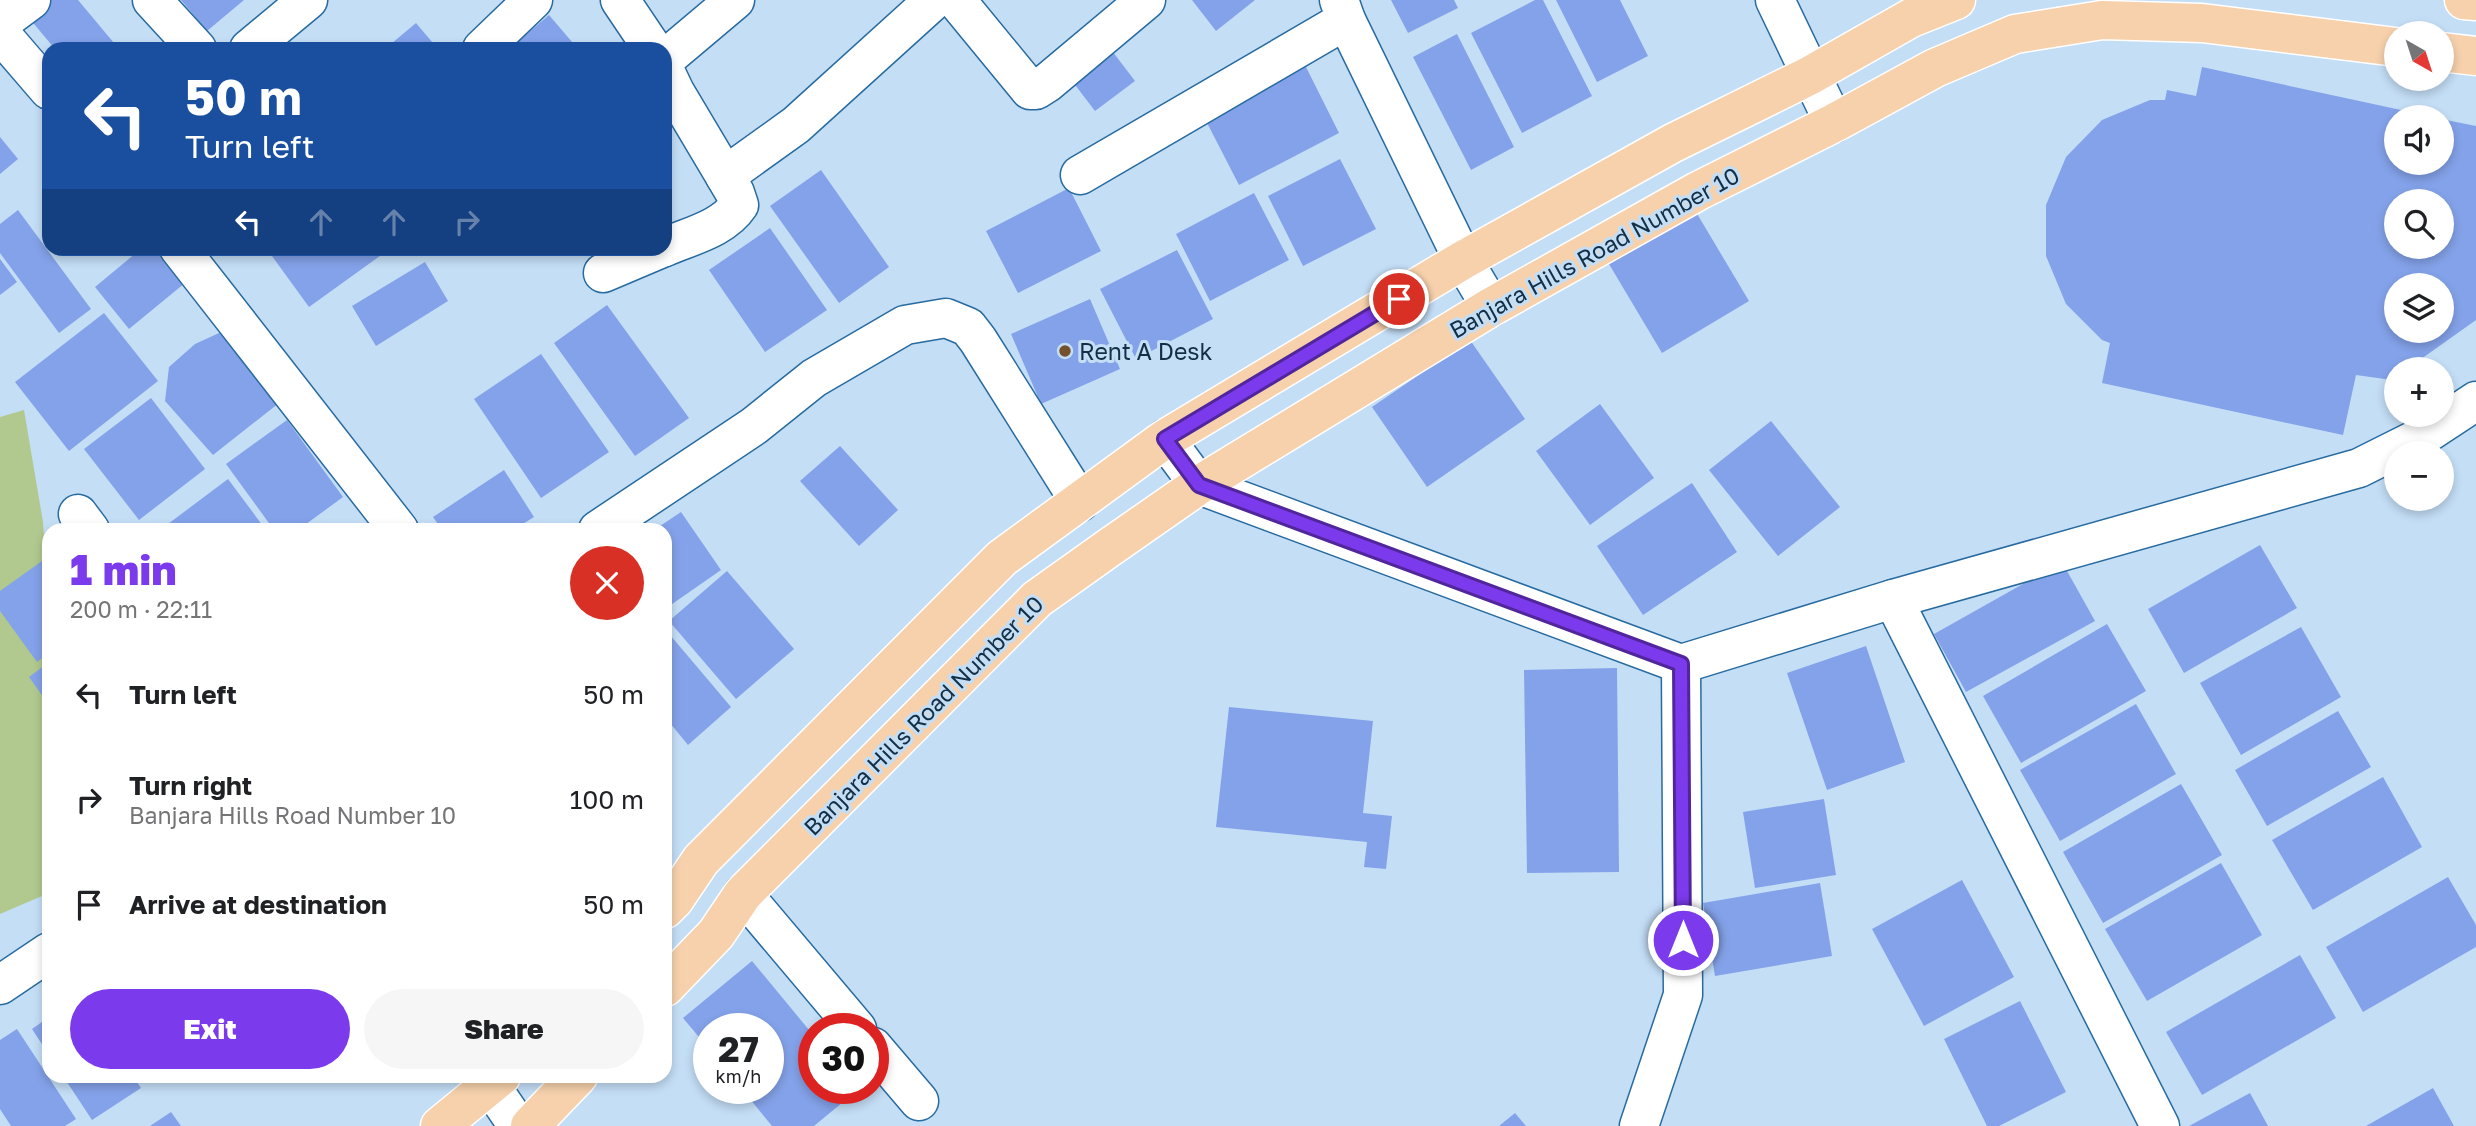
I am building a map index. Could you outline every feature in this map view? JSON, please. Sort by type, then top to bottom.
[{"type":"main road","points":[[672,894],[701,860],[1002,558],[1165,439],[1464,260],[1673,143],[1809,76],[1911,18],[1956,0]]},
{"type":"main road","points":[[2464,0],[2476,1]]},
{"type":"main road","name":"Banjara Hills Road Number 10","points":[[672,979],[716,934],[743,894],[1037,599],[1199,485],[1491,307],[1698,191],[1834,123],[1935,68],[2015,34],[2102,20],[2202,23],[2384,46]]},
{"type":"main road","points":[[2454,53],[2476,56]]},
{"type":"main road","points":[[440,1126],[489,1083]]},
{"type":"main road","points":[[530,1126],[571,1083]]},
{"type":"street","points":[[0,23],[31,0]]},
{"type":"street","points":[[152,0],[191,42]]},
{"type":"street","points":[[257,42],[308,0]]},
{"type":"street","points":[[489,42],[533,0]]},
{"type":"street","points":[[620,0],[648,42]]},
{"type":"street","points":[[672,74],[735,0]]},
{"type":"street","points":[[725,176],[796,125],[934,0]]},
{"type":"street","points":[[956,0],[1021,82],[1030,90],[1036,90],[1146,0]]},
{"type":"street","points":[[1775,0],[1809,76],[1834,123]]},
{"type":"street","points":[[1080,175],[1342,10],[1464,260],[1491,307]]},
{"type":"street","points":[[0,33],[42,82]]},
{"type":"street","points":[[672,88],[735,193],[739,205],[724,222],[672,244]]},
{"type":"street","points":[[185,256],[394,523]]},
{"type":"street","points":[[603,273],[644,256]]},
{"type":"street","points":[[608,523],[754,426],[814,378],[905,325],[946,318],[968,327],[978,340],[1080,502]]},
{"type":"street","points":[[1165,439],[1199,485],[1681,664],[1893,599],[2359,468],[2423,436],[2476,401]]},
{"type":"street","points":[[1893,599],[2160,1126]]},
{"type":"street","points":[[1639,1126],[1683,995],[1681,664]]},
{"type":"street","points":[[743,894],[844,1013]]},
{"type":"street","points":[[0,985],[42,957]]},
{"type":"street","points":[[889,1066],[919,1101]]},
{"type":"street","points":[[494,1083],[518,1126]]},
{"type":"green space","points":[[24,410],[43,523],[42,896],[0,914],[0,417]]},
{"type":"building","points":[[50,0],[78,0],[113,42],[49,42],[29,18]]},
{"type":"building","points":[[181,0],[244,0],[207,31]]},
{"type":"building","points":[[1192,0],[1255,0],[1216,31]]},
{"type":"building","points":[[1391,0],[1454,0],[1458,8],[1408,33]]},
{"type":"building","points":[[1535,0],[1543,0],[1592,96],[1522,133],[1471,33]]},
{"type":"building","points":[[1556,0],[1620,0],[1648,56],[1597,82]]},
{"type":"building","points":[[549,15],[572,42],[517,42]]},
{"type":"building","points":[[416,23],[432,42],[393,42]]},
{"type":"building","points":[[1457,34],[1514,147],[1471,170],[1413,57]]},
{"type":"building","points":[[1106,43],[1135,81],[1095,111],[1066,73]]},
{"type":"building","points":[[1305,65],[1339,133],[1239,185],[1204,117]]},
{"type":"building","points":[[2202,67],[2384,106],[2384,175],[2454,175],[2454,122],[2476,126],[2476,320],[2454,336],[2454,273],[2384,273],[2384,343],[2444,343],[2424,357],[2384,357],[2384,379],[2356,375],[2343,435],[2102,383],[2110,343],[2102,340],[2066,304],[2046,256],[2046,205],[2066,157],[2102,120],[2150,100],[2165,100],[2167,90],[2196,96]]},
{"type":"building","points":[[0,137],[18,159],[0,174]]},
{"type":"building","points":[[1340,159],[1376,229],[1303,266],[1268,196]]},
{"type":"building","points":[[821,170],[889,267],[839,303],[770,206]]},
{"type":"building","points":[[1069,188],[1101,251],[1018,293],[986,231]]},
{"type":"building","points":[[1254,193],[1289,260],[1210,301],[1176,234]]},
{"type":"building","points":[[1693,207],[1749,301],[1662,353],[1606,259]]},
{"type":"building","points":[[18,210],[42,243],[42,256],[52,256],[91,309],[59,333],[0,253],[0,224]]},
{"type":"building","points":[[770,228],[827,310],[765,352],[709,270]]},
{"type":"building","points":[[1177,250],[1213,319],[1136,359],[1100,289]]},
{"type":"building","points":[[132,256],[173,256],[191,278],[129,329],[95,287]]},
{"type":"building","points":[[272,256],[380,256],[309,307]]},
{"type":"building","points":[[0,259],[17,282],[0,295]]},
{"type":"building","points":[[425,262],[448,301],[376,346],[352,306]]},
{"type":"building","name":"Rent A Desk","points":[[1090,299],[1120,369],[1041,404],[1011,334]]},
{"type":"building","points":[[607,305],[689,418],[635,456],[554,343]]},
{"type":"building","points":[[104,313],[158,381],[69,451],[15,382]]},
{"type":"building","points":[[226,326],[284,399],[213,455],[165,401],[169,367],[195,344],[219,333]]},
{"type":"building","points":[[1470,340],[1525,419],[1427,487],[1372,407]]},
{"type":"building","points":[[541,354],[609,452],[541,498],[474,399]]},
{"type":"building","points":[[151,398],[205,469],[139,520],[84,449]]},
{"type":"building","points":[[1600,404],[1654,478],[1590,525],[1536,451]]},
{"type":"building","points":[[287,420],[343,497],[308,523],[269,523],[226,464]]},
{"type":"building","points":[[1771,421],[1840,507],[1778,556],[1709,470]]},
{"type":"building","points":[[840,446],[898,510],[859,546],[800,481]]},
{"type":"building","points":[[504,470],[534,517],[524,523],[437,523],[433,517]]},
{"type":"building","points":[[228,479],[261,523],[169,523]]},
{"type":"building","points":[[1692,483],[1737,552],[1643,615],[1597,546]]},
{"type":"building","points":[[681,512],[721,570],[672,604],[672,523],[664,523]]},
{"type":"building","points":[[2260,545],[2297,608],[2184,673],[2148,609]]},
{"type":"building","points":[[42,561],[42,658],[37,662],[0,611],[0,591]]},
{"type":"building","points":[[2062,562],[2095,621],[1966,692],[1934,634]]},
{"type":"building","points":[[727,571],[794,649],[736,699],[672,624],[672,618]]},
{"type":"building","points":[[2107,624],[2146,691],[2021,763],[1983,696]]},
{"type":"building","points":[[2301,627],[2341,697],[2241,755],[2200,683]]},
{"type":"building","points":[[672,637],[731,707],[688,745],[672,726]]},
{"type":"building","points":[[1866,646],[1905,762],[1827,790],[1787,673]]},
{"type":"building","points":[[42,667],[42,695],[29,677]]},
{"type":"building","points":[[1617,668],[1619,872],[1527,873],[1524,670]]},
{"type":"building","points":[[2136,704],[2176,774],[2060,841],[2020,770]]},
{"type":"building","points":[[1229,707],[1373,721],[1363,813],[1392,816],[1386,869],[1364,867],[1367,842],[1216,827]]},
{"type":"building","points":[[2338,711],[2371,767],[2267,826],[2235,770]]},
{"type":"building","points":[[2383,777],[2422,847],[2313,910],[2272,840]]},
{"type":"building","points":[[2181,784],[2222,855],[2103,923],[2063,852]]},
{"type":"building","points":[[1824,799],[1836,875],[1755,888],[1743,812]]},
{"type":"building","points":[[2221,863],[2262,935],[2147,1001],[2105,929]]},
{"type":"building","points":[[2448,877],[2476,925],[2476,947],[2363,1012],[2326,947]]},
{"type":"building","points":[[1962,880],[2014,977],[1924,1026],[1872,929]]},
{"type":"building","points":[[1820,883],[1832,956],[1715,976],[1703,903]]},
{"type":"building","points":[[2300,955],[2336,1018],[2202,1095],[2166,1032]]},
{"type":"building","points":[[752,961],[798,1017],[798,1104],[841,1104],[814,1126],[772,1126],[754,1104],[784,1104],[784,1013],[693,1013],[693,1030],[683,1018]]},
{"type":"building","points":[[2020,1001],[2066,1092],[1999,1126],[1987,1126],[1944,1039]]},
{"type":"building","points":[[42,1022],[42,1044],[32,1029]]},
{"type":"building","points":[[17,1029],[42,1067],[42,1083],[52,1083],[76,1119],[65,1126],[11,1126],[0,1109],[0,1040]]},
{"type":"building","points":[[68,1083],[138,1083],[141,1088],[92,1120]]},
{"type":"building","points":[[2433,1088],[2454,1126],[2366,1126]]},
{"type":"building","points":[[2250,1093],[2268,1126],[2189,1126]]},
{"type":"building","points":[[171,1112],[181,1126],[150,1126]]},
{"type":"building","points":[[1515,1113],[1526,1126],[1499,1126]]},
{"type":"place","name":"Rent A Desk","points":[[1065,351]]},
{"type":"route","points":[[1399,299],[1165,439],[1199,485],[1681,664],[1683,940]]}]
